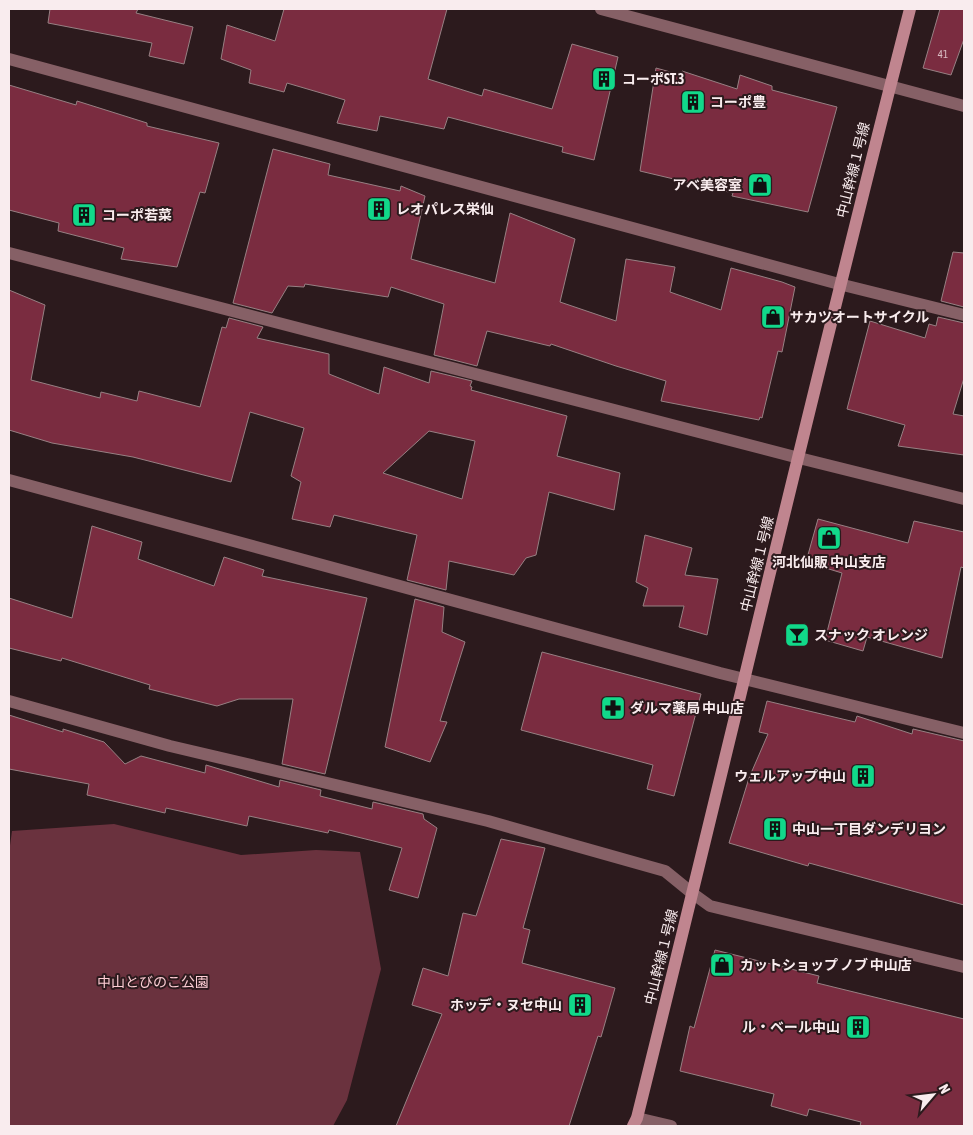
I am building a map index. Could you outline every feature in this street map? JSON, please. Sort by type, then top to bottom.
[{"type":"street","points":[[601,9],[964,106]]},
{"type":"street","name":"中山幹線１号線","points":[[635,1122],[799,458],[839,284],[910,9]]},
{"type":"street","points":[[9,59],[839,284],[964,315]]},
{"type":"street","points":[[9,253],[964,499]]},
{"type":"street","points":[[9,480],[744,679],[964,734]]},
{"type":"street","points":[[9,701],[170,746],[488,821],[665,872],[710,906],[964,967]]},
{"type":"street","points":[[635,1122],[671,1126]]},
{"type":"green space","name":"中山とびのこ公園","points":[[114,824],[241,855],[316,850],[360,852],[381,969],[347,1100],[333,1126],[9,1126],[9,853],[12,831]]},
{"type":"building","points":[[50,9],[138,9],[136,13],[193,27],[184,64],[149,56],[152,43],[48,23]]},
{"type":"building","points":[[284,9],[447,9],[428,79],[482,96],[484,89],[552,109],[572,44],[618,57],[594,160],[562,152],[563,147],[448,117],[444,129],[380,116],[377,131],[337,123],[345,100],[287,83],[284,92],[249,83],[251,70],[221,59],[227,25],[275,41]]},
{"type":"building","points":[[940,9],[964,9],[964,39],[951,75],[923,68]]},
{"type":"building","points":[[656,68],[681,75],[682,71],[737,89],[740,75],[772,86],[772,90],[837,107],[808,212],[732,196],[733,193],[640,171]]},
{"type":"building","points":[[9,85],[76,105],[77,101],[147,123],[147,126],[219,143],[205,193],[200,192],[177,267],[121,259],[124,248],[58,231],[59,223],[9,210]]},
{"type":"building","points":[[273,149],[330,164],[328,175],[400,191],[401,186],[425,196],[411,259],[495,283],[510,213],[575,239],[560,302],[616,321],[626,259],[675,267],[670,292],[721,310],[731,268],[795,287],[782,352],[778,351],[762,418],[760,417],[759,420],[661,401],[666,381],[551,344],[550,346],[487,331],[477,366],[434,355],[444,304],[391,287],[388,297],[305,284],[304,287],[288,286],[272,313],[233,303]]},
{"type":"building","points":[[953,252],[964,253],[964,307],[941,301]]},
{"type":"building","points":[[9,290],[45,305],[31,380],[100,398],[101,392],[137,401],[139,391],[200,407],[222,327],[226,328],[229,318],[263,327],[257,338],[329,354],[329,374],[379,394],[384,367],[429,383],[431,371],[472,381],[471,390],[567,416],[557,456],[620,473],[614,510],[549,492],[536,555],[526,558],[514,575],[449,561],[446,590],[407,580],[417,535],[334,515],[330,527],[292,519],[301,482],[291,476],[304,428],[250,412],[231,482],[133,457],[52,443],[9,430]],"holes":[[[429,431],[475,441],[462,499],[383,473]]]},
{"type":"building","points":[[938,317],[964,323],[964,378],[953,414],[964,416],[964,455],[898,446],[905,425],[847,409],[870,321],[925,338],[929,324],[936,326]]},
{"type":"building","points":[[818,519],[908,543],[914,521],[964,532],[964,568],[961,567],[942,658],[867,637],[863,651],[825,640],[842,573],[806,562]]},
{"type":"building","points":[[92,526],[142,542],[138,559],[214,586],[224,557],[264,570],[262,576],[367,598],[325,774],[282,764],[293,699],[239,699],[217,706],[149,689],[150,685],[62,658],[61,661],[9,648],[9,598],[72,618]]},
{"type":"building","points":[[645,535],[692,548],[685,575],[718,579],[707,635],[679,627],[684,606],[643,606],[648,588],[636,582]]},
{"type":"building","points":[[415,599],[444,607],[442,632],[465,642],[440,721],[447,722],[430,762],[385,747]]},
{"type":"building","points":[[542,652],[701,694],[674,796],[647,789],[653,765],[521,730]]},
{"type":"building","points":[[767,701],[855,722],[857,716],[912,734],[913,729],[964,741],[964,905],[809,863],[808,866],[729,843],[749,778],[768,734],[759,732]]},
{"type":"building","points":[[9,715],[63,732],[63,729],[104,742],[125,764],[141,756],[205,773],[206,765],[279,787],[280,780],[321,790],[320,796],[372,809],[373,802],[423,814],[424,819],[437,828],[418,898],[389,890],[402,848],[329,830],[328,833],[249,816],[247,826],[166,808],[165,813],[87,795],[89,784],[9,769]]},
{"type":"building","points":[[501,839],[545,848],[523,928],[530,930],[522,963],[615,988],[601,1037],[598,1036],[569,1126],[396,1126],[442,1014],[412,1005],[423,968],[448,976],[463,913],[476,916]]},
{"type":"building","points":[[715,950],[819,976],[817,983],[964,1019],[964,1126],[860,1126],[861,1122],[809,1109],[807,1116],[771,1106],[774,1094],[680,1071],[690,1026],[694,1028]]},
{"type":"place","name":"コーポST.3","points":[[604,79]]},
{"type":"place","name":"コーポ豊","points":[[693,102]]},
{"type":"place","name":"アベ美容室","points":[[760,185]]},
{"type":"place","name":"レオパレス栄仙","points":[[379,209]]},
{"type":"place","name":"コーポ若菜","points":[[84,215]]},
{"type":"place","name":"サカツオートサイクル","points":[[773,317]]},
{"type":"place","name":"河北仙販 中山支店","points":[[829,538]]},
{"type":"place","name":"スナック オレンジ","points":[[797,635]]},
{"type":"place","name":"ダルマ薬局 中山店","points":[[613,708]]},
{"type":"place","name":"ウェルアップ中山","points":[[863,776]]},
{"type":"place","name":"中山一丁目ダンデリヨン","points":[[775,829]]},
{"type":"place","name":"カットショップ ノブ 中山店","points":[[722,965]]},
{"type":"place","name":"ホッデ・ヌセ中山","points":[[580,1005]]},
{"type":"place","name":"ル・ベール中山","points":[[858,1027]]}]
